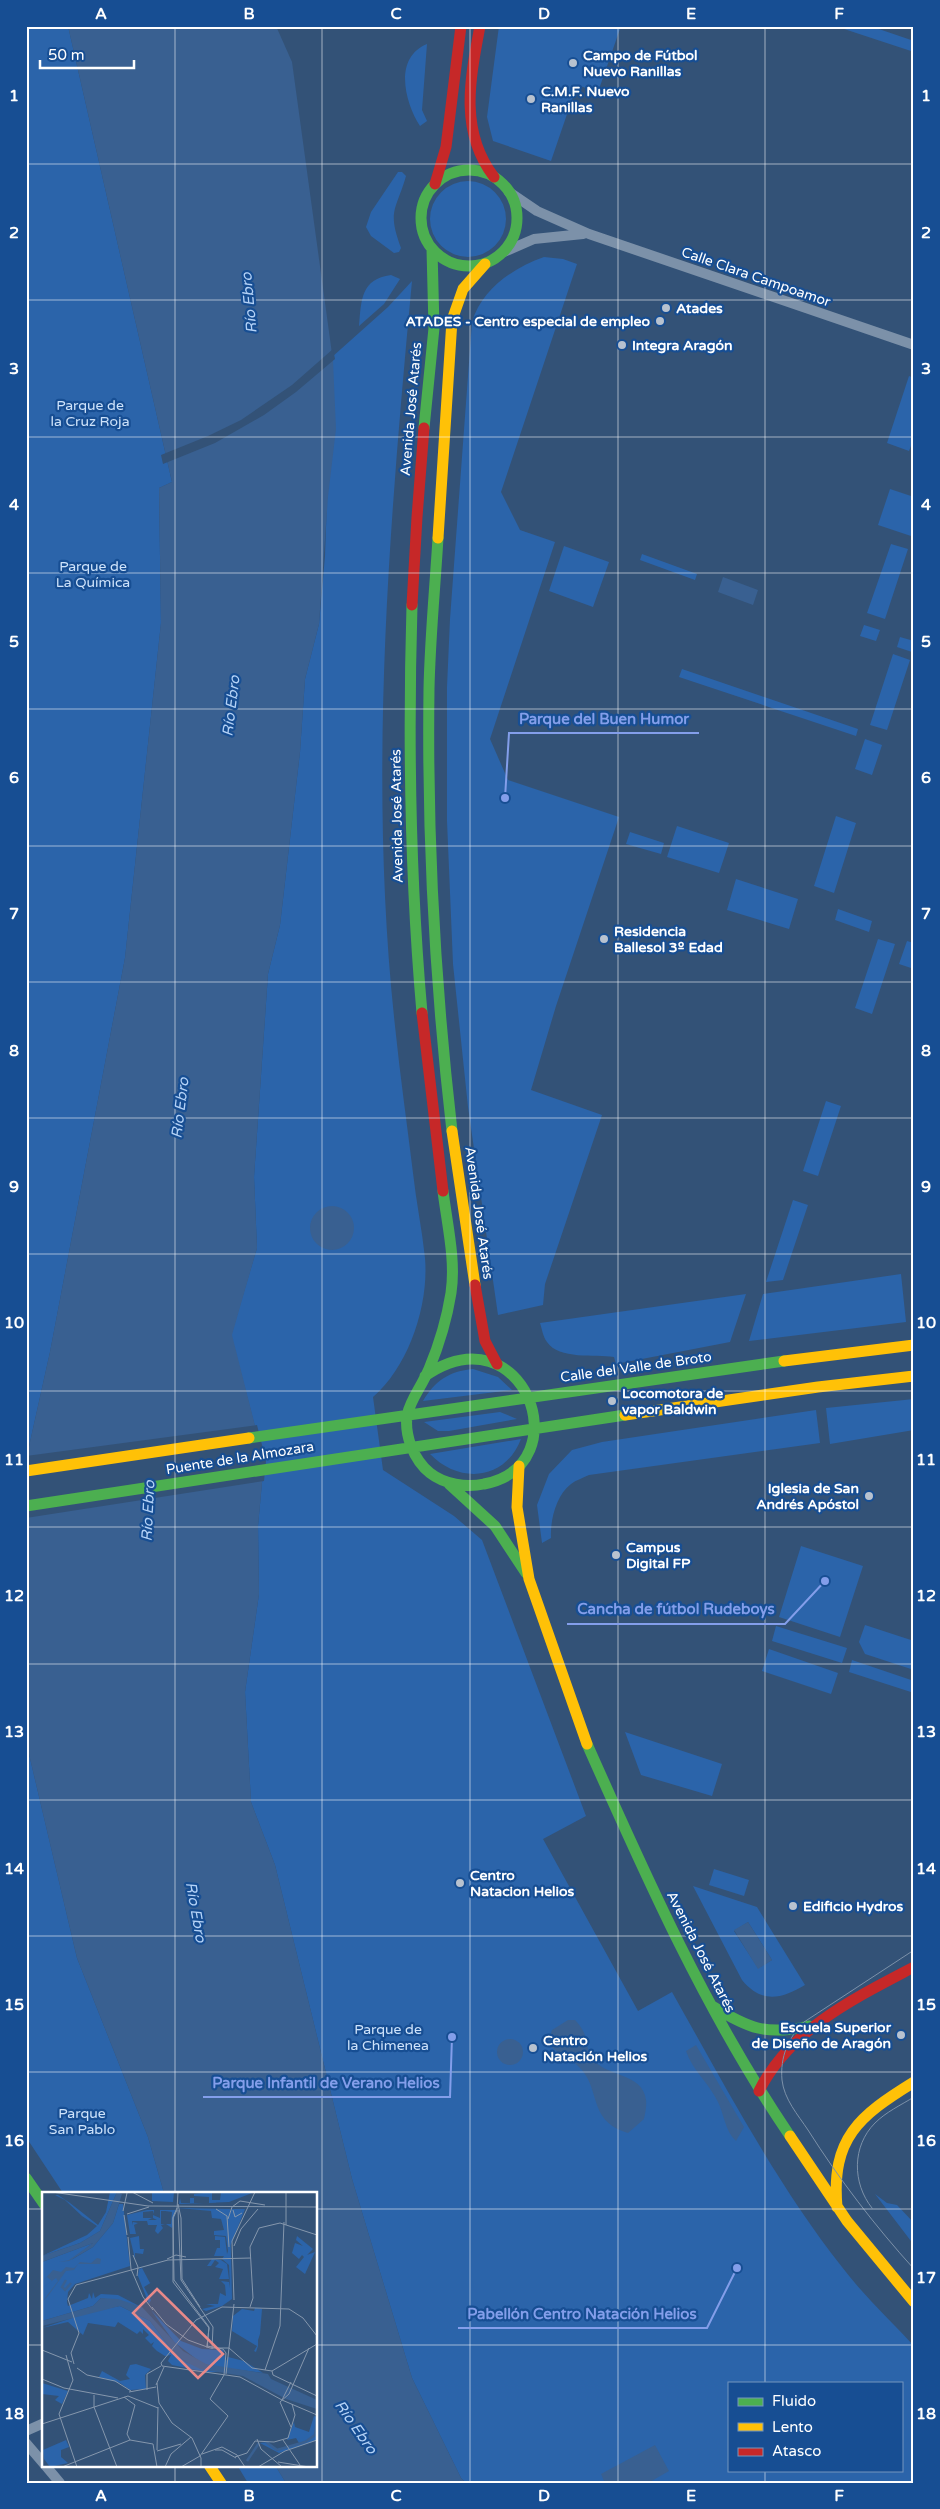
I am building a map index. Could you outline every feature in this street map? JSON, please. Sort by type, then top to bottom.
[{"type":"main road","points":[[435,184],[446,147],[461,26]]},
{"type":"main road","points":[[480,26],[471,81],[471,130],[480,156],[514,201],[518,223],[515,234],[504,252],[485,264],[475,266],[456,265],[447,261],[432,249],[425,238],[421,216],[428,193],[435,184],[448,175],[463,170],[479,171],[494,177]]},
{"type":"main road","name":"Avenida José Atarés","points":[[432,249],[435,279],[435,312],[417,508],[410,686],[410,783],[412,865],[424,1044],[453,1276],[448,1312],[425,1376],[412,1396],[406,1414],[406,1433],[411,1447],[424,1466],[449,1484],[495,1526],[529,1579]]},
{"type":"main road","name":"Avenida José Atarés","points":[[485,264],[462,289],[452,320],[429,687],[428,765],[435,964],[448,1102],[480,1320],[485,1341],[497,1364]]},
{"type":"main road","name":"Calle del Valle de Broto","points":[[363,1420],[720,1369],[914,1345]]},
{"type":"main road","name":"Avenida José Atarés","points":[[425,1376],[444,1364],[460,1358],[477,1358],[497,1364],[516,1378],[530,1397],[535,1428],[532,1444],[519,1466],[503,1479],[478,1487],[449,1484]]},
{"type":"main road","points":[[411,1447],[818,1387],[914,1376]]},
{"type":"main road","name":"Puente de la Almozara","points":[[26,1472],[363,1420]]},
{"type":"main road","name":"Puente de la Almozara","points":[[26,1506],[411,1447]]},
{"type":"main road","name":"Avenida José Atarés","points":[[519,1466],[517,1507],[529,1579],[586,1742],[642,1867],[710,2005],[759,2091],[838,2208],[914,2302]]},
{"type":"main road","points":[[759,2091],[766,2074],[777,2058],[793,2042],[816,2024],[878,1986],[914,1967]]},
{"type":"main road","points":[[710,2005],[748,2027],[765,2032],[783,2032],[816,2024]]},
{"type":"main road","points":[[838,2208],[835,2193],[836,2172],[840,2151],[852,2130],[878,2103],[914,2082]]},
{"type":"main road","points":[[26,2178],[42,2201]]},
{"type":"main road","points":[[210,2466],[221,2483]]},
{"type":"street","name":"Calle Clara Campoamor","points":[[509,192],[537,211],[588,234],[914,345]]},
{"type":"street","name":"Calle Clara Campoamor","points":[[504,252],[534,239],[549,236],[588,234]]},
{"type":"street","points":[[26,2431],[42,2424]]},
{"type":"street","points":[[26,2443],[42,2462]]},
{"type":"street","points":[[46,2466],[60,2483]]},
{"type":"green space","name":"Parque de La Química","points":[[26,26],[68,26],[172,482],[159,488],[161,623],[125,958],[50,1352],[26,1460]]},
{"type":"green space","name":"C.M.F. Nuevo Ranillas","points":[[499,26],[621,26],[598,92],[577,85],[551,161],[493,141],[487,117]]},
{"type":"green space","points":[[835,26],[870,26],[914,41],[914,52]]},
{"type":"green space","points":[[427,44],[422,110],[427,121],[420,126],[407,94],[406,70],[409,59],[416,51]]},
{"type":"green space","points":[[398,172],[402,172],[406,176],[394,211],[394,226],[401,248],[399,252],[394,253],[371,236],[366,227],[371,212]]},
{"type":"green space","points":[[468,181],[482,184],[495,192],[503,205],[506,219],[503,233],[495,246],[482,254],[468,257],[454,254],[441,246],[433,233],[430,219],[433,205],[441,192],[454,184]]},
{"type":"green space","points":[[544,257],[563,259],[577,264],[501,492],[520,530],[555,542],[490,739],[508,780],[619,817],[556,1006],[531,1090],[602,1115],[545,1284],[543,1305],[498,1315],[468,1107],[453,964],[447,821],[447,687],[450,619],[472,322],[483,299],[500,281],[521,267]]},
{"type":"green space","points":[[391,275],[400,279],[384,304],[359,326],[364,292],[374,281]]},
{"type":"green space","name":"Parque de la Chimenea","points":[[412,281],[389,560],[382,746],[383,840],[387,933],[395,1026],[414,1184],[424,1247],[425,1276],[424,1295],[414,1334],[397,1369],[373,1397],[383,1470],[454,1516],[482,1540],[586,1816],[543,1839],[638,2011],[672,1992],[752,2133],[795,2202],[850,2277],[914,2346],[914,2483],[466,2483],[461,2478],[412,2378],[352,2179],[275,1865],[251,1802],[245,1692],[259,1594],[258,1526],[264,1461],[231,1335],[257,1248],[254,1177],[268,974],[280,925],[300,752],[305,679],[319,624],[325,556],[332,357],[388,307]]},
{"type":"green space","points":[[909,376],[914,378],[914,438],[909,451],[887,443]]},
{"type":"green space","points":[[890,489],[914,497],[914,537],[878,525]]},
{"type":"green space","points":[[891,544],[908,549],[885,619],[867,613]]},
{"type":"green space","points":[[564,546],[609,562],[593,607],[549,591]]},
{"type":"green space","points":[[642,554],[697,574],[695,580],[640,560]]},
{"type":"green space","points":[[864,625],[880,630],[876,641],[860,636]]},
{"type":"green space","points":[[900,637],[914,641],[912,652],[897,647]]},
{"type":"green space","points":[[893,654],[910,660],[887,730],[870,725]]},
{"type":"green space","points":[[682,669],[858,729],[856,736],[679,677]]},
{"type":"green space","points":[[865,739],[882,745],[872,775],[855,769]]},
{"type":"green space","points":[[836,816],[856,823],[834,893],[814,886]]},
{"type":"green space","points":[[677,826],[729,843],[719,873],[667,857]]},
{"type":"green space","points":[[630,832],[664,843],[661,854],[626,844]]},
{"type":"green space","points":[[736,879],[798,899],[789,929],[727,910]]},
{"type":"green space","points":[[838,909],[872,921],[869,932],[835,920]]},
{"type":"green space","points":[[878,939],[895,944],[872,1014],[855,1008]]},
{"type":"green space","points":[[907,941],[914,943],[914,969],[899,964]]},
{"type":"green space","points":[[826,1101],[841,1106],[818,1176],[803,1171]]},
{"type":"green space","points":[[793,1200],[808,1205],[783,1280],[766,1282]]},
{"type":"green space","points":[[901,1274],[906,1322],[749,1341],[763,1294]]},
{"type":"green space","points":[[746,1294],[730,1342],[616,1364],[614,1357],[560,1352],[553,1348],[544,1338],[540,1323]]},
{"type":"green space","points":[[473,1369],[498,1377],[512,1390],[423,1401],[432,1388],[444,1378],[457,1372]]},
{"type":"green space","points":[[914,1399],[914,1430],[830,1444],[826,1408]]},
{"type":"green space","points":[[816,1410],[820,1443],[589,1475],[577,1480],[561,1495],[553,1516],[551,1538],[542,1543],[537,1505],[549,1474],[572,1450],[602,1442]]},
{"type":"green space","points":[[500,1412],[517,1419],[449,1431],[438,1431],[424,1422]]},
{"type":"green space","points":[[521,1439],[514,1453],[504,1463],[493,1470],[480,1474],[467,1474],[454,1470],[442,1464],[430,1454]]},
{"type":"green space","points":[[801,1546],[863,1566],[840,1637],[779,1617]]},
{"type":"green space","points":[[865,1625],[914,1641],[914,1670],[865,1654],[859,1642]]},
{"type":"green space","points":[[776,1626],[847,1648],[842,1663],[772,1641]]},
{"type":"green space","points":[[769,1649],[838,1673],[831,1694],[762,1671]]},
{"type":"green space","points":[[852,1660],[914,1681],[914,1693],[849,1672]]},
{"type":"green space","points":[[625,1732],[722,1764],[712,1796],[641,1775]]},
{"type":"green space","name":"Parque San Pablo","points":[[26,1735],[77,1958],[148,2137],[164,2192],[62,2192],[26,2137]]},
{"type":"green space","points":[[714,1869],[749,1880],[744,1896],[709,1885]]},
{"type":"green space","points":[[693,1886],[757,1907],[805,1985],[788,1994],[772,1997],[757,1993],[742,1980]],"holes":[[[748,1922],[772,1960],[758,1968],[734,1931]]]},
{"type":"green space","points":[[875,2194],[887,2203],[897,2205],[914,2223],[914,2245]]},
{"type":"green space","points":[[238,2466],[276,2466],[286,2483],[248,2483]]},
{"type":"water","name":"Río Ebro","points":[[68,26],[276,26],[292,62],[333,361],[336,429],[328,497],[319,624],[305,679],[300,752],[280,925],[268,974],[254,1177],[257,1248],[232,1335],[264,1461],[258,1526],[259,1594],[245,1692],[251,1802],[275,1865],[352,2179],[412,2378],[461,2478],[466,2483],[286,2483],[276,2466],[318,2466],[318,2192],[164,2192],[148,2137],[77,1958],[26,1735],[26,1460],[50,1352],[125,958],[161,623],[159,488],[172,482]]},
{"type":"water","points":[[723,577],[758,590],[753,605],[718,592]]},
{"type":"water","points":[[332,1206],[344,1210],[350,1216],[354,1228],[350,1240],[344,1246],[332,1250],[320,1246],[314,1240],[310,1228],[314,1216],[320,1210]]},
{"type":"water","points":[[748,1922],[772,1960],[758,1969],[734,1930]]},
{"type":"water","points":[[568,2020],[575,2020],[580,2026],[585,2036],[589,2053],[598,2064],[605,2069],[631,2079],[643,2091],[646,2102],[644,2119],[628,2133],[615,2128],[607,2121],[597,2105],[587,2078],[581,2069],[554,2049],[548,2042],[552,2030]]},
{"type":"water","points":[[510,2039],[519,2043],[523,2052],[519,2061],[510,2065],[501,2061],[497,2052],[501,2043]]},
{"type":"water","points":[[696,2045],[744,2127],[736,2141],[729,2132],[714,2095],[696,2070],[686,2051]]},
{"type":"water","points":[[655,2445],[669,2471],[648,2483],[605,2483],[601,2474]]},
{"type":"pier","points":[[333,349],[335,359],[296,392],[264,415],[215,443],[163,464],[161,455],[241,420],[292,385]]},
{"type":"pier","points":[[257,1425],[266,1461],[264,1481],[26,1518],[26,1456]]},
{"type":"tram line","points":[[914,1950],[804,2022],[789,2041],[782,2063],[783,2087],[796,2113],[858,2202],[914,2269]]},
{"type":"tram line","points":[[872,2208],[865,2198],[858,2176],[857,2165],[862,2142],[867,2132],[879,2119],[914,2097]]},
{"type":"traffic: fast","points":[[469,170],[487,173],[503,184],[514,200],[517,218],[514,236],[503,252],[487,263],[469,266],[451,263],[435,252],[424,236],[421,218],[424,200],[435,184],[451,173],[469,170]]},
{"type":"traffic: fast","points":[[424,428],[434,328],[432,249]]},
{"type":"traffic: fast","points":[[438,538],[431,632],[429,800],[433,910],[441,1021],[452,1131]]},
{"type":"traffic: fast","points":[[412,605],[411,809],[422,1013]]},
{"type":"traffic: fast","points":[[425,1376],[460,1360],[489,1362],[513,1375],[528,1397],[534,1424],[530,1450],[514,1471],[484,1484],[470,1486],[456,1484],[442,1480],[427,1470],[416,1457],[411,1446],[407,1423],[410,1405],[424,1379],[429,1369],[436,1351],[451,1293],[452,1255],[443,1191]]},
{"type":"traffic: fast","points":[[249,1438],[784,1361]]},
{"type":"traffic: fast","points":[[26,1506],[625,1415]]},
{"type":"traffic: fast","points":[[449,1484],[495,1526],[526,1573]]},
{"type":"traffic: fast","points":[[587,1744],[632,1845],[705,1994],[760,2090],[790,2136]]},
{"type":"traffic: fast","points":[[712,2006],[736,2020],[758,2028],[781,2030],[809,2026]]},
{"type":"traffic: fast","points":[[26,2178],[42,2201]]},
{"type":"traffic: slow","points":[[438,538],[452,320],[463,289],[485,264]]},
{"type":"traffic: slow","points":[[452,1131],[475,1285]]},
{"type":"traffic: slow","points":[[784,1361],[914,1345]]},
{"type":"traffic: slow","points":[[625,1415],[818,1387],[914,1376]]},
{"type":"traffic: slow","points":[[26,1471],[249,1438]]},
{"type":"traffic: slow","points":[[519,1466],[517,1507],[529,1579],[587,1744]]},
{"type":"traffic: slow","points":[[837,2207],[836,2183],[839,2163],[844,2146],[853,2131],[878,2106],[914,2082]]},
{"type":"traffic: slow","points":[[790,2136],[847,2221],[914,2302]]},
{"type":"traffic: slow","points":[[210,2466],[221,2483]]},
{"type":"traffic: jam","points":[[435,184],[446,147],[461,26]]},
{"type":"traffic: jam","points":[[480,26],[473,65],[470,104],[476,141],[483,159],[494,177]]},
{"type":"traffic: jam","points":[[412,605],[424,428]]},
{"type":"traffic: jam","points":[[422,1013],[443,1191]]},
{"type":"traffic: jam","points":[[475,1285],[485,1341],[497,1364]]},
{"type":"traffic: jam","points":[[759,2091],[772,2069],[806,2033],[826,2017],[847,2004],[914,1967]]},
{"type":"place","name":"Campo de Fútbol Nuevo Ranillas","points":[[573,63]]},
{"type":"place","name":"C.M.F. Nuevo Ranillas","points":[[531,99]]},
{"type":"place","name":"Atades","points":[[666,308]]},
{"type":"place","name":"ATADES - Centro especial de empleo","points":[[660,321]]},
{"type":"place","name":"Integra Aragón","points":[[622,345]]},
{"type":"place","name":"Parque del Buen Humor","points":[[505,798]]},
{"type":"place","name":"Residencia Ballesol 3º Edad","points":[[604,939]]},
{"type":"place","name":"Locomotora de vapor Baldwin","points":[[612,1401]]},
{"type":"place","name":"Iglesia de San Andrés Apóstol","points":[[869,1496]]},
{"type":"place","name":"Campus Digital FP","points":[[616,1555]]},
{"type":"place","name":"Cancha de fútbol Rudeboys","points":[[825,1581]]},
{"type":"place","name":"Centro Natacion Helios","points":[[460,1883]]},
{"type":"place","name":"Edificio Hydros","points":[[793,1906]]},
{"type":"place","name":"Escuela Superior de Diseño de Aragón","points":[[901,2035]]},
{"type":"place","name":"Parque Infantil de Verano Helios","points":[[452,2037]]},
{"type":"place","name":"Centro Natación Helios","points":[[533,2048]]},
{"type":"place","name":"Pabellón Centro Natación Helios","points":[[737,2268]]},
{"type":"park label","name":"Parque de la Cruz Roja","points":[[90,414]]}]
